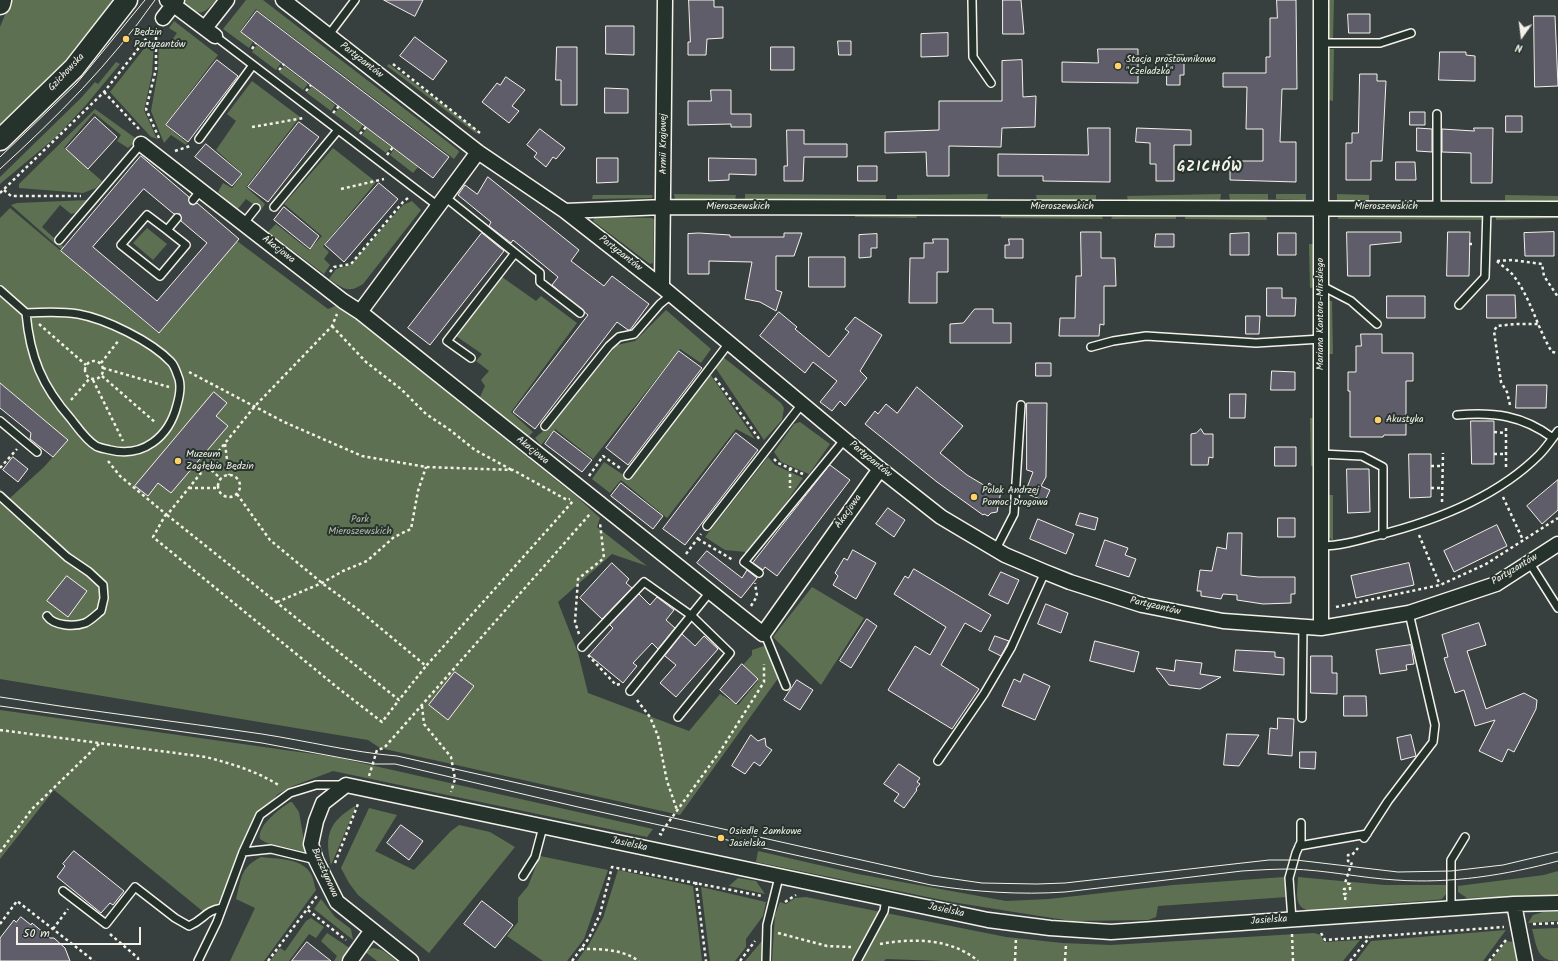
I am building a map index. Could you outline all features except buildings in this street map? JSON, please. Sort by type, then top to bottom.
[{"type":"street","points":[[0,4],[1,0]]},
{"type":"street","name":"Gzichowska","points":[[0,140],[74,68],[127,0]]},
{"type":"street","points":[[163,18],[172,2],[210,32],[227,0]]},
{"type":"street","name":"Partyzantów","points":[[283,0],[478,152],[565,210],[667,291],[880,469],[941,517],[996,549],[1045,572],[1070,582],[1142,605],[1223,621],[1303,626],[1321,622],[1409,613],[1496,584],[1558,544]]},
{"type":"street","name":"Armii Krajowej","points":[[665,0],[664,207],[667,291]]},
{"type":"street","name":"Mariana Kantora-Mirskiego","points":[[1321,0],[1321,622]]},
{"type":"street","name":"Akacjowa","points":[[141,138],[197,195],[244,223],[342,301],[360,312],[763,634],[880,469]]},
{"type":"street","points":[[360,312],[478,152]]},
{"type":"street","name":"Mieroszewskich","points":[[565,210],[664,207],[1322,207],[1558,209]]},
{"type":"street","name":"Jasielska","points":[[346,785],[988,920],[1050,928],[1112,932],[1292,925],[1451,908],[1558,903]]},
{"type":"street","name":"Bursztynowa","points":[[346,785],[323,803],[316,821],[311,844],[316,860],[337,902],[411,961]]},
{"type":"street","points":[[1514,904],[1525,961]]},
{"type":"street","points":[[350,961],[372,930]]},
{"type":"lane","points":[[328,36],[355,0]]},
{"type":"lane","points":[[972,0],[973,57],[991,82]]},
{"type":"lane","points":[[210,32],[338,130],[515,253],[540,273],[540,282],[580,313]]},
{"type":"lane","points":[[1321,43],[1380,43],[1411,33]]},
{"type":"lane","points":[[199,139],[253,65]]},
{"type":"lane","points":[[1437,114],[1437,208]]},
{"type":"lane","points":[[274,207],[338,130]]},
{"type":"lane","points":[[59,240],[94,200],[141,138]]},
{"type":"lane","points":[[244,223],[256,208]]},
{"type":"lane","points":[[1459,305],[1485,276],[1487,208]]},
{"type":"lane","points":[[147,215],[167,230],[186,245],[160,276],[122,245],[147,215]]},
{"type":"lane","points":[[167,230],[177,218]]},
{"type":"lane","points":[[471,358],[447,341],[515,253]]},
{"type":"lane","points":[[1322,286],[1351,301],[1377,324]]},
{"type":"lane","points":[[0,290],[26,313],[77,314],[104,322],[154,349],[172,363],[179,380],[179,390],[174,415],[166,432],[146,447],[129,452],[123,453],[96,446],[63,410],[44,383],[36,365],[31,348],[26,313]]},
{"type":"lane","points":[[545,426],[609,346],[619,337],[634,334],[660,304],[667,291]]},
{"type":"lane","points":[[1092,347],[1113,341],[1146,336],[1256,343],[1321,339]]},
{"type":"lane","points":[[628,475],[729,343]]},
{"type":"lane","points":[[707,526],[802,404]]},
{"type":"lane","points":[[996,549],[1014,514],[1021,405]]},
{"type":"lane","points":[[1458,415],[1484,413],[1510,417],[1537,426],[1553,438]]},
{"type":"lane","points":[[0,421],[37,452]]},
{"type":"lane","points":[[1321,546],[1335,546],[1414,526],[1470,502],[1499,486],[1539,455],[1558,431]]},
{"type":"lane","points":[[759,573],[744,562],[844,439]]},
{"type":"lane","points":[[1321,454],[1362,456],[1383,467],[1383,534]]},
{"type":"lane","points":[[0,496],[67,557],[89,572],[103,585],[104,598],[101,611],[84,623],[66,625],[50,619],[47,616]]},
{"type":"lane","points":[[1529,562],[1558,608]]},
{"type":"lane","points":[[938,761],[984,694],[1011,648],[1045,572]]},
{"type":"lane","points":[[582,647],[644,582],[692,616],[730,653],[678,716]]},
{"type":"lane","points":[[630,691],[710,592]]},
{"type":"lane","points":[[1299,846],[1366,836],[1388,802],[1433,742],[1435,725],[1409,613]]},
{"type":"lane","points":[[1302,718],[1303,626]]},
{"type":"lane","points":[[764,632],[786,686]]},
{"type":"lane","points":[[198,961],[222,908],[243,852],[260,815],[290,793],[316,785],[346,785]]},
{"type":"lane","points":[[1292,925],[1289,878],[1301,842],[1301,823]]},
{"type":"lane","points":[[523,876],[535,857],[543,827]]},
{"type":"lane","points":[[1451,908],[1451,860],[1465,837]]},
{"type":"lane","points":[[243,852],[271,849],[316,860]]},
{"type":"lane","points":[[766,961],[767,925],[779,877]]},
{"type":"lane","points":[[63,891],[106,924],[135,887],[175,918],[189,926],[198,922],[210,910],[222,908]]},
{"type":"lane","points":[[857,961],[884,911],[886,898]]},
{"type":"path","points":[[0,193],[104,92],[156,26],[156,69],[146,109],[162,144]]},
{"type":"path","points":[[250,52],[256,43]]},
{"type":"path","points":[[388,60],[474,127],[484,137]]},
{"type":"path","points":[[272,68],[278,72],[284,64]]},
{"type":"path","points":[[305,93],[311,85]]},
{"type":"path","points":[[299,89],[310,97]]},
{"type":"path","points":[[104,92],[141,138]]},
{"type":"path","points":[[332,114],[339,106]]},
{"type":"path","points":[[327,110],[338,118]]},
{"type":"path","points":[[252,126],[306,117],[300,113]]},
{"type":"path","points":[[360,135],[366,127]]},
{"type":"path","points":[[354,131],[365,139]]},
{"type":"path","points":[[387,155],[393,147]]},
{"type":"path","points":[[381,151],[393,160]]},
{"type":"path","points":[[341,189],[387,179],[381,174]]},
{"type":"path","points":[[4,190],[11,196],[88,196],[94,200]]},
{"type":"path","points":[[329,273],[334,267],[350,264],[403,202],[410,197],[404,192]]},
{"type":"path","points":[[1496,253],[1496,261]]},
{"type":"path","points":[[1496,261],[1512,260],[1542,264],[1544,276],[1558,297]]},
{"type":"path","points":[[1496,261],[1513,274],[1540,324],[1552,352],[1558,353]]},
{"type":"path","points":[[332,326],[366,362],[401,389],[426,414],[450,430],[475,450],[567,500],[577,497],[426,666],[382,722],[338,688],[268,629],[153,537],[167,515],[255,406],[332,326],[342,301]]},
{"type":"path","points":[[26,313],[86,365]]},
{"type":"path","points":[[1506,481],[1506,433],[1510,417],[1507,392],[1501,382],[1499,372],[1494,331],[1497,326],[1540,324]]},
{"type":"path","points":[[101,363],[125,332]]},
{"type":"path","points":[[86,365],[94,361],[101,363]]},
{"type":"path","points":[[101,363],[103,368],[102,376]]},
{"type":"path","points":[[172,363],[284,422],[362,456],[426,467],[513,470]]},
{"type":"path","points":[[86,365],[85,372],[93,380],[129,452]]},
{"type":"path","points":[[103,368],[179,390]]},
{"type":"path","points":[[709,369],[778,463],[812,479]]},
{"type":"path","points":[[93,380],[102,376]]},
{"type":"path","points":[[102,376],[166,432]]},
{"type":"path","points":[[63,410],[90,378]]},
{"type":"path","points":[[1494,432],[1506,433]]},
{"type":"path","points":[[225,444],[229,475]]},
{"type":"path","points":[[96,446],[120,476],[399,700]]},
{"type":"path","points":[[1442,453],[1442,514]]},
{"type":"path","points":[[1494,454],[1507,454]]},
{"type":"path","points":[[0,468],[12,455]]},
{"type":"path","points":[[593,471],[600,460]]},
{"type":"path","points":[[207,466],[220,479]]},
{"type":"path","points":[[1431,466],[1442,466]]},
{"type":"path","points":[[277,602],[322,583],[343,571],[367,561],[394,537],[411,529],[418,491],[426,467]]},
{"type":"path","points":[[229,475],[236,477],[241,484],[237,494],[231,497],[224,496],[218,488],[220,479],[229,475]]},
{"type":"path","points":[[1499,486],[1523,540]]},
{"type":"path","points":[[189,488],[218,488]]},
{"type":"path","points":[[1431,488],[1442,488]]},
{"type":"path","points":[[237,494],[270,540],[322,583],[360,610],[426,666]]},
{"type":"path","points":[[599,504],[604,558],[578,579],[575,622],[582,647],[585,652],[616,685],[623,683],[650,717],[658,736],[667,781],[677,811]]},
{"type":"path","points":[[368,780],[376,750],[384,748],[599,504]]},
{"type":"path","points":[[1321,622],[1335,607],[1440,584],[1486,564],[1558,518]]},
{"type":"path","points":[[681,560],[707,526]]},
{"type":"path","points":[[1414,526],[1440,584]]},
{"type":"path","points":[[698,539],[732,560],[744,562]]},
{"type":"path","points":[[657,838],[660,839],[663,835],[660,834],[722,750],[764,682],[764,662]]},
{"type":"path","points":[[422,705],[424,724],[451,757],[455,779],[450,797]]},
{"type":"path","points":[[0,730],[206,757],[232,764],[266,777],[290,793]]},
{"type":"path","points":[[0,852],[32,809],[100,743]]},
{"type":"path","points":[[333,867],[358,804]]},
{"type":"path","points":[[1338,900],[1346,900],[1344,889],[1350,889],[1350,884],[1345,883],[1352,862],[1348,861],[1348,856],[1352,856],[1366,836]]},
{"type":"path","points":[[572,961],[589,938],[600,914],[612,866],[644,872]]},
{"type":"path","points":[[696,882],[706,961]]},
{"type":"path","points":[[268,961],[318,895]]},
{"type":"path","points":[[53,929],[75,900]]},
{"type":"path","points":[[0,924],[17,901],[94,961]]},
{"type":"path","points":[[308,910],[340,935]]},
{"type":"path","points":[[106,924],[104,929],[138,958],[138,961]]},
{"type":"path","points":[[1292,925],[1292,961]]},
{"type":"path","points":[[1489,961],[1510,934]]},
{"type":"path","points":[[1015,961],[1016,936]]},
{"type":"path","points":[[1350,961],[1371,936]]},
{"type":"path","points":[[1065,961],[1066,941]]},
{"type":"path","points":[[581,949],[609,949],[629,954],[639,961]]},
{"type":"green space","points":[[11,0],[115,0],[68,58],[0,128],[0,27]]},
{"type":"green space","points":[[184,0],[216,0],[205,11],[198,12],[185,5]]},
{"type":"green space","points":[[246,0],[263,0],[458,150],[459,152],[454,159],[256,9],[240,31],[253,42],[249,48],[223,29]]},
{"type":"green space","points":[[1329,0],[1334,0],[1333,38],[1329,38]]},
{"type":"green space","points":[[174,21],[218,55],[165,125],[187,143],[186,145],[171,135],[164,143],[151,111],[158,71],[159,41],[167,47],[177,33],[169,28]]},
{"type":"green space","points":[[154,41],[152,74],[144,110],[157,139],[151,137],[110,92],[143,50]]},
{"type":"green space","points":[[257,45],[281,63],[276,70],[252,52]]},
{"type":"green space","points":[[1329,49],[1334,49],[1333,101],[1329,100]]},
{"type":"green space","points":[[116,62],[120,64],[86,105],[56,137],[0,184],[0,177],[81,98],[95,82],[98,84]]},
{"type":"green space","points":[[389,64],[476,129],[477,134],[387,66]]},
{"type":"green space","points":[[284,66],[308,84],[303,90],[279,72]]},
{"type":"green space","points":[[252,81],[300,117],[246,187],[265,204],[261,210],[246,199],[237,210],[218,192],[223,183],[232,188],[243,174],[216,150],[236,121],[227,114]]},
{"type":"green space","points":[[312,86],[335,105],[331,111],[307,93]]},
{"type":"green space","points":[[339,108],[363,125],[358,132],[334,114]]},
{"type":"green space","points":[[95,109],[138,140],[128,148],[117,141],[121,135],[94,113],[64,148],[102,181],[96,188],[83,193],[19,188],[19,184]]},
{"type":"green space","points":[[367,128],[391,147],[386,153],[362,135]]},
{"type":"green space","points":[[333,148],[376,182],[323,246],[329,252],[324,259],[330,265],[324,274],[268,232],[276,224],[309,250],[322,236],[284,204]]},
{"type":"green space","points":[[394,149],[418,167],[413,173],[390,155]]},
{"type":"green space","points":[[674,194],[736,195],[735,200],[679,200],[675,199]]},
{"type":"green space","points":[[745,194],[886,195],[886,200],[745,200]]},
{"type":"green space","points":[[988,194],[987,200],[897,200],[897,195]]},
{"type":"green space","points":[[1221,194],[1220,201],[1128,201],[1127,196]]},
{"type":"green space","points":[[1229,194],[1268,194],[1268,200],[1230,200]]},
{"type":"green space","points":[[1276,194],[1306,194],[1306,200],[1276,199]]},
{"type":"green space","points":[[1337,194],[1369,195],[1369,201],[1341,201],[1337,200]]},
{"type":"green space","points":[[593,195],[653,195],[652,198],[592,199]]},
{"type":"green space","points":[[1036,195],[1096,195],[1096,201],[1037,200]]},
{"type":"green space","points":[[1505,195],[1558,196],[1558,201],[1505,201]]},
{"type":"green space","points":[[88,200],[75,213],[71,214],[60,205],[42,227],[64,247],[62,250],[11,205],[17,203]]},
{"type":"green space","points":[[412,201],[421,210],[363,284],[353,289],[346,289],[329,279],[336,269],[350,265],[403,205]]},
{"type":"green space","name":"Park Mieroszewskich","points":[[10,208],[158,333],[237,241],[328,309],[338,305],[577,497],[600,518],[597,527],[647,566],[612,554],[558,602],[578,653],[588,693],[689,731],[720,694],[738,705],[758,681],[742,666],[752,655],[752,650],[767,645],[779,677],[680,815],[380,748],[368,740],[0,679],[0,489],[10,498],[44,467],[68,440],[0,383],[0,218]]},
{"type":"green space","points":[[855,213],[916,214],[917,218],[855,217]]},
{"type":"green space","points":[[1000,213],[1101,213],[1103,219],[1001,218]]},
{"type":"green space","points":[[1114,214],[1176,214],[1176,219],[1111,219]]},
{"type":"green space","points":[[1185,214],[1266,215],[1267,220],[1185,219]]},
{"type":"green space","points":[[1338,214],[1486,215],[1485,220],[1338,219]]},
{"type":"green space","points":[[1558,214],[1558,218],[1496,220],[1496,215]]},
{"type":"green space","points":[[595,217],[654,219],[653,263],[650,264],[593,221]]},
{"type":"green space","points":[[147,228],[167,244],[153,260],[133,243]]},
{"type":"green space","points":[[1309,244],[1315,244],[1315,287],[1310,288]]},
{"type":"green space","points":[[502,277],[536,301],[541,296],[577,323],[511,412],[533,432],[529,436],[480,397],[485,386],[481,380],[489,371],[476,361],[482,354],[456,336]]},
{"type":"green space","points":[[1328,301],[1332,301],[1333,354],[1328,354]]},
{"type":"green space","points":[[666,310],[711,349],[701,363],[680,349],[593,459],[555,429],[541,445],[535,438],[549,426],[617,345],[635,341]]},
{"type":"green space","points":[[723,357],[781,403],[784,408],[782,420],[764,440],[715,367]]},
{"type":"green space","points":[[710,374],[755,439],[736,429],[667,518],[621,480],[610,493],[592,479],[604,462],[628,478]]},
{"type":"green space","points":[[1310,418],[1315,418],[1314,466],[1311,466]]},
{"type":"green space","points":[[800,422],[830,444],[809,474],[781,462],[774,452],[794,424]]},
{"type":"green space","points":[[768,457],[775,465],[803,478],[783,507],[746,552],[725,550],[705,537]]},
{"type":"green space","points":[[1329,495],[1333,495],[1333,541],[1329,537]]},
{"type":"green space","points":[[812,587],[864,618],[821,685],[773,637]]},
{"type":"green space","points":[[0,710],[335,757],[653,829],[647,837],[333,771],[293,786],[278,794],[261,813],[211,918],[54,790],[0,859]]},
{"type":"green space","points":[[292,802],[299,812],[306,852],[267,843],[260,839],[262,828],[270,818]]},
{"type":"green space","points":[[355,806],[331,865],[328,845],[331,830],[339,818]]},
{"type":"green space","points":[[369,808],[397,815],[375,851],[414,870],[451,831],[459,825],[490,832],[515,847],[429,953],[358,895],[349,883],[341,868]]},
{"type":"green space","points":[[758,851],[858,874],[1006,901],[1049,899],[1173,885],[1284,877],[1287,897],[1158,906],[1156,917],[1148,920],[1072,921],[952,902],[756,862]]},
{"type":"green space","points":[[540,856],[608,870],[584,939],[567,961],[543,961],[507,936],[518,922],[518,898],[528,886]]},
{"type":"green space","points":[[261,857],[289,860],[302,865],[311,874],[316,890],[264,961],[230,961],[255,908],[236,899],[241,879],[245,869]]},
{"type":"green space","points":[[618,870],[693,886],[702,961],[577,961],[589,944],[603,918]]},
{"type":"green space","points":[[1558,871],[1558,896],[1467,898],[1458,892],[1458,886],[1544,875]]},
{"type":"green space","points":[[1298,877],[1384,885],[1446,885],[1446,894],[1442,899],[1434,900],[1307,910],[1300,905],[1298,901]]},
{"type":"green space","points":[[738,878],[756,881],[765,894],[729,886]]},
{"type":"green space","points":[[701,887],[766,902],[763,916],[746,939],[746,947],[735,961],[710,961]]},
{"type":"green space","points":[[806,897],[1006,937],[1062,943],[1111,945],[1314,933],[1321,935],[1324,942],[1360,940],[1343,961],[942,961],[886,959],[884,961],[772,961],[775,915],[780,902],[786,904],[795,898]]},
{"type":"green space","points":[[321,899],[335,917],[351,929],[353,940],[314,909]]},
{"type":"green space","points":[[1543,912],[1558,912],[1558,921],[1528,923],[1533,915]]},
{"type":"green space","points":[[311,918],[324,927],[316,938],[309,934],[289,961],[270,961],[280,948],[285,951],[306,921]]},
{"type":"green space","points":[[1558,928],[1558,961],[1545,958],[1541,955],[1532,929]]},
{"type":"green space","points":[[1506,930],[1483,961],[1356,961],[1371,941]]},
{"type":"green space","points":[[327,933],[351,949],[344,961],[334,961],[337,956],[321,941]]},
{"type":"green space","points":[[762,941],[761,961],[745,961]]},
{"type":"green space","points":[[1506,941],[1513,942],[1518,961],[1491,961]]},
{"type":"green space","points":[[373,948],[382,950],[397,961],[377,961],[364,951]]},
{"type":"tram line","points":[[0,157],[77,83],[145,0]]},
{"type":"tram line","points":[[0,169],[42,130],[82,89],[120,46],[155,0]]},
{"type":"tram line","points":[[0,697],[262,734],[346,749],[397,756],[933,876],[982,883],[1065,883],[1269,860],[1296,860],[1398,872],[1451,871],[1503,865],[1558,852]]},
{"type":"tram line","points":[[0,706],[262,743],[374,764],[395,764],[578,807],[931,885],[965,889],[1015,893],[1065,892],[1242,871],[1284,869],[1317,871],[1370,878],[1437,881],[1498,874],[1558,861]]},
{"type":"place","name":"Będzin Partyzantów","points":[[126,39]]},
{"type":"place","name":"Stacja prostownikowa \"Czeladzka\"","points":[[1118,66]]},
{"type":"place","name":"Akustyka","points":[[1378,420]]},
{"type":"place","name":"Muzeum Zagłębia Będzin","points":[[178,461]]},
{"type":"place","name":"Polak Andrzej Pomoc Drogowa","points":[[974,497]]},
{"type":"place","name":"Osiedle Zamkowe Jasielska","points":[[721,838]]},
{"type":"district","name":"GZICHÓW","points":[[1210,169]]}]
